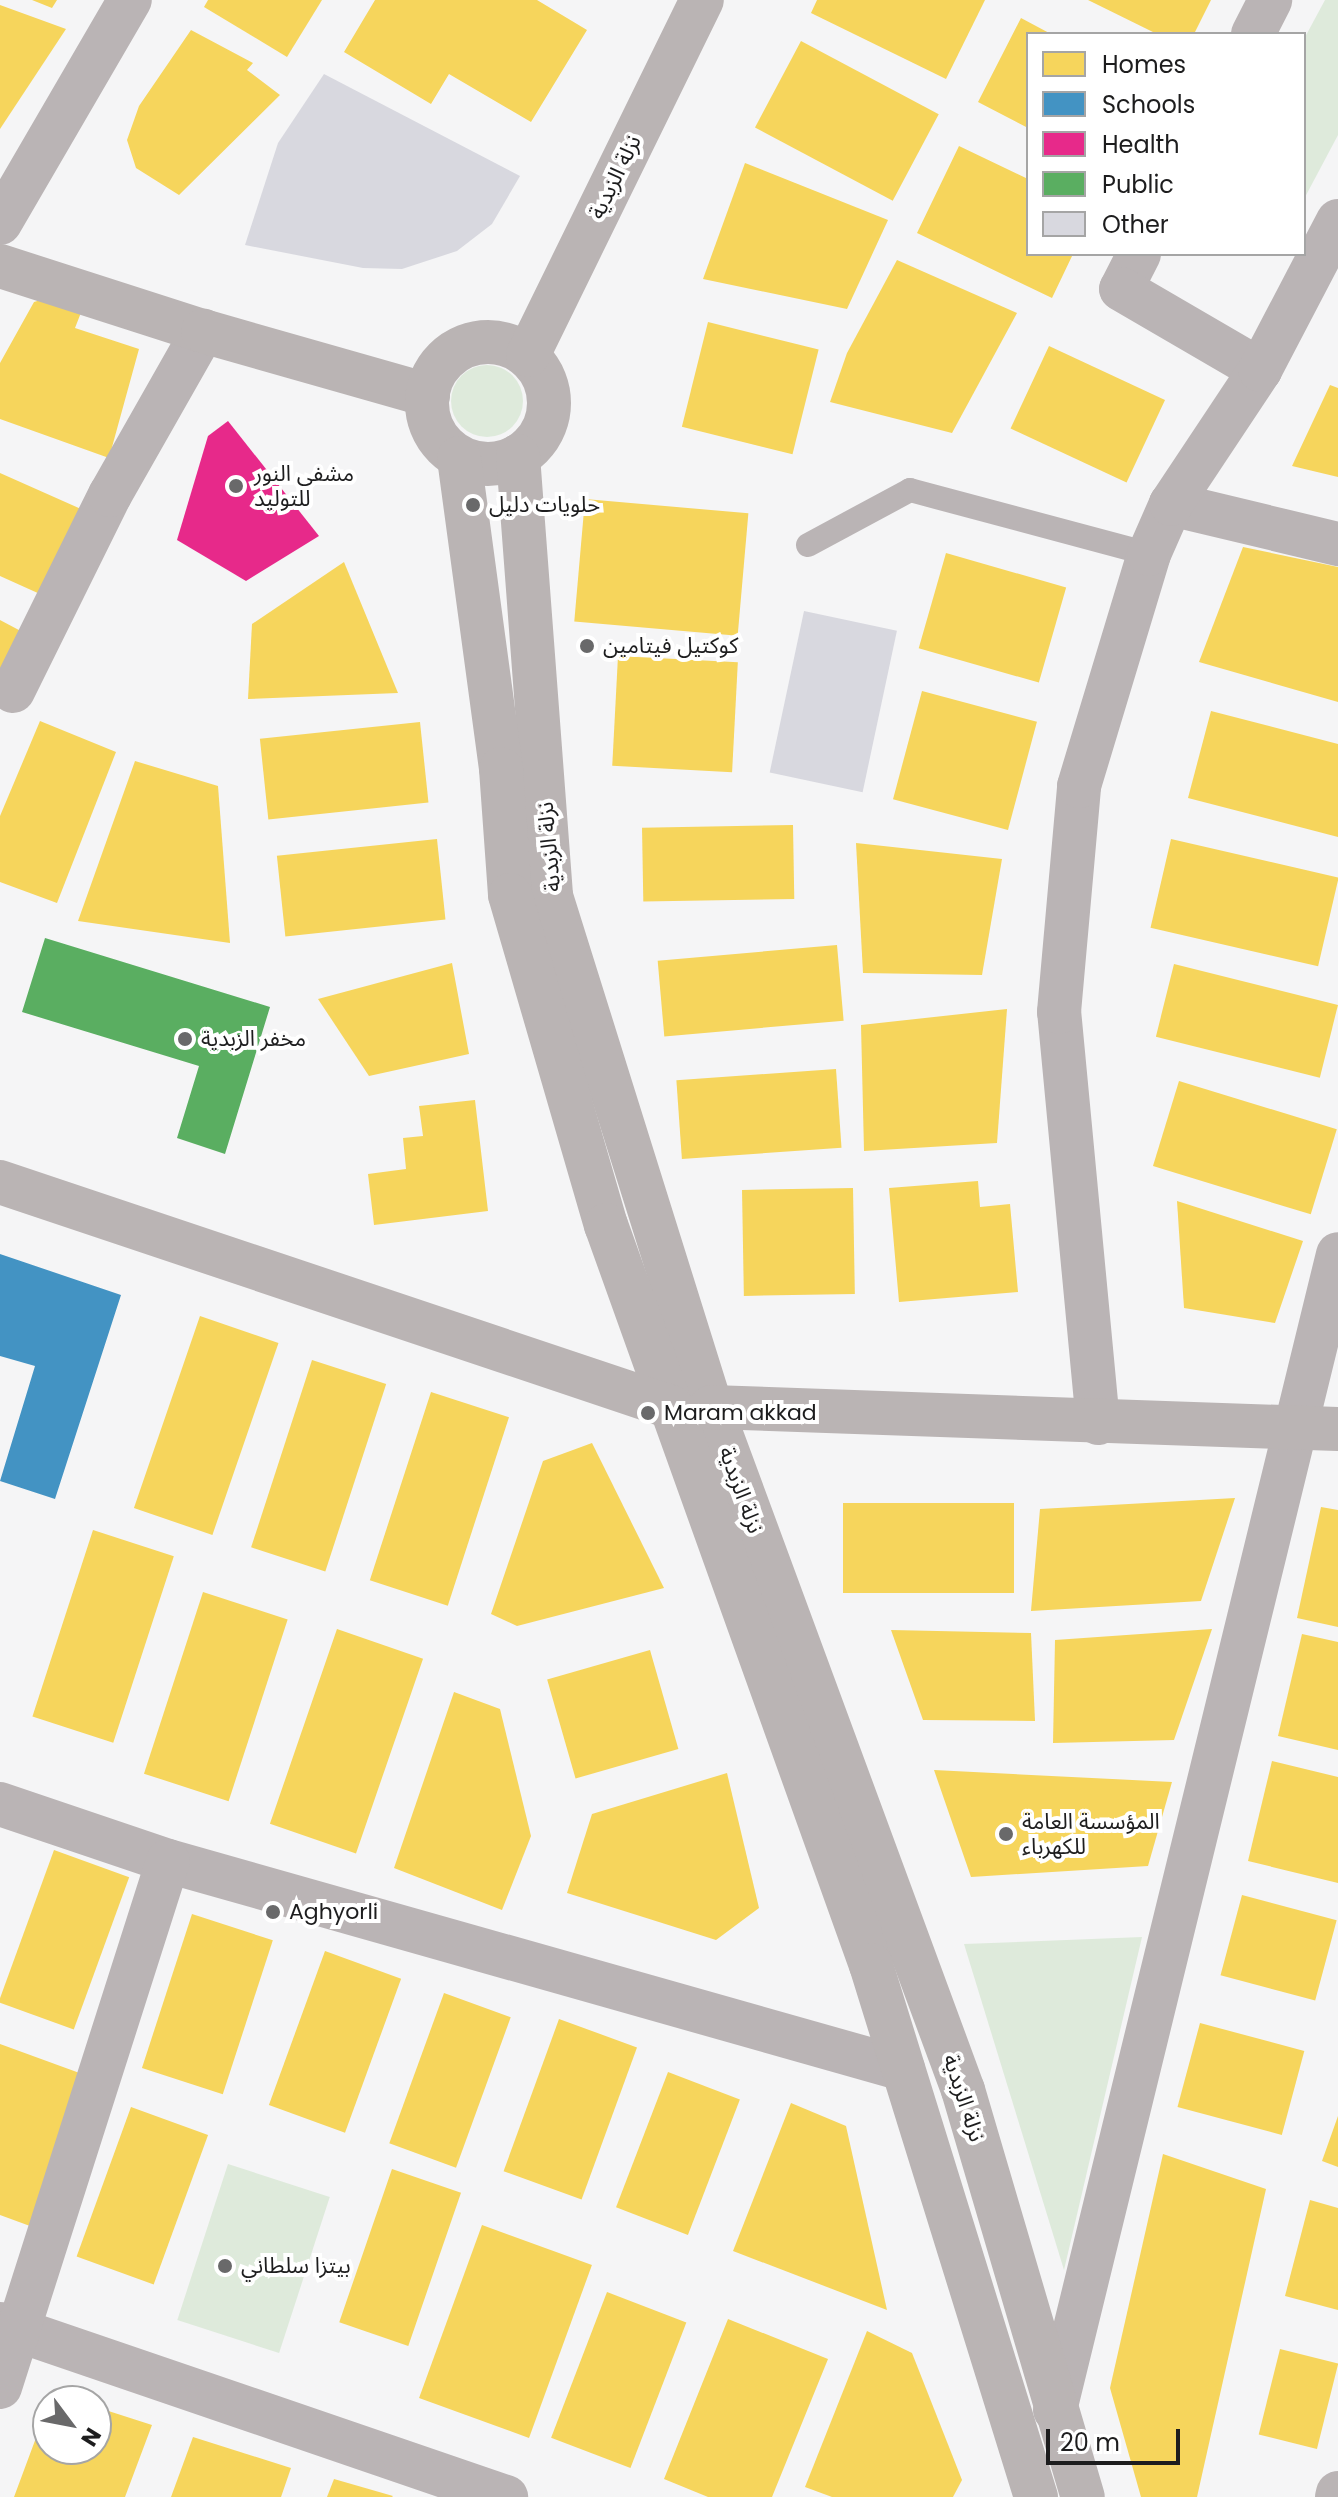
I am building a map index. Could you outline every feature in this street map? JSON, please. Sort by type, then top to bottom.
[{"type":"main road","name":"نزلة الزبدية","points":[[528,355],[702,0]]},
{"type":"main road","points":[[0,266],[203,331],[428,395]]},
{"type":"main road","points":[[491,341],[511,345],[528,355],[540,370],[548,388],[549,408],[545,428],[534,444],[518,456],[500,463],[479,464],[459,458],[443,445],[431,427],[428,395],[438,367],[453,352],[471,343],[491,341]]},
{"type":"main road","name":"نزلة الزبدية","points":[[518,456],[551,896],[691,1407],[1036,2497]]},
{"type":"main road","name":"نزلة الزبدية","points":[[459,458],[501,769],[510,895],[606,1225],[691,1407],[963,2090],[1083,2497]]},
{"type":"main road","points":[[0,1182],[691,1407],[1338,1429]]},
{"type":"street","points":[[0,223],[130,0]]},
{"type":"street","points":[[1254,32],[1270,0]]},
{"type":"street","points":[[1098,1423],[1059,1012],[1079,786],[1149,554],[1171,504],[1260,370],[1338,221]]},
{"type":"street","points":[[1138,256],[1121,289],[1260,370]]},
{"type":"street","points":[[13,691],[110,495],[203,331]]},
{"type":"street","points":[[1171,504],[1338,544]]},
{"type":"street","points":[[1055,2410],[1338,1254]]},
{"type":"street","points":[[0,1804],[168,1861],[903,2069]]},
{"type":"street","points":[[0,2387],[10,2327],[168,1861]]},
{"type":"street","points":[[10,2327],[506,2497]]},
{"type":"lane","points":[[808,545],[910,490],[1149,554]]},
{"type":"green space","points":[[1325,0],[1338,0],[1338,135],[1306,195],[1306,35]]},
{"type":"green space","points":[[480,365],[494,365],[513,375],[523,394],[523,408],[513,427],[494,437],[480,437],[461,427],[451,408],[451,394],[461,375]]},
{"type":"green space","points":[[1142,1937],[1064,2270],[964,1944]]},
{"type":"green space","points":[[228,2164],[330,2197],[279,2353],[177,2320]]},
{"type":"building: Homes","points":[[32,0],[57,0],[52,8]]},
{"type":"building: Homes","points":[[208,0],[322,0],[287,57],[204,7]]},
{"type":"building: Homes","points":[[375,0],[537,0],[587,30],[531,122],[449,74],[431,104],[344,52]]},
{"type":"building: Homes","points":[[817,0],[985,0],[946,79],[811,13]]},
{"type":"building: Homes","points":[[1088,0],[1211,0],[1195,32],[1153,32]]},
{"type":"building: Homes","points":[[0,5],[66,29],[0,129]]},
{"type":"building: Homes","points":[[1021,18],[1047,32],[1026,32],[1026,127],[978,102]]},
{"type":"building: Homes","points":[[191,30],[253,63],[247,70],[280,95],[179,195],[136,168],[127,140],[139,106]]},
{"type":"building: Homes","points":[[801,41],[939,114],[893,201],[755,128]]},
{"type":"building: Homes","points":[[959,146],[1026,178],[1026,256],[1072,256],[1052,298],[917,233]]},
{"type":"building: Homes","points":[[745,163],[888,220],[847,309],[703,279]]},
{"type":"building: Homes","points":[[897,260],[1017,313],[952,433],[830,402],[847,353]]},
{"type":"building: Homes","points":[[47,298],[82,310],[75,328],[139,349],[109,458],[0,419],[0,363],[34,302]]},
{"type":"building: Homes","points":[[708,322],[819,350],[792,454],[682,427]]},
{"type":"building: Homes","points":[[1049,346],[1165,400],[1127,483],[1011,428]]},
{"type":"building: Homes","points":[[1330,385],[1338,388],[1338,477],[1292,466]]},
{"type":"building: Homes","points":[[0,473],[90,513],[51,599],[0,576]]},
{"type":"building: Homes","points":[[585,499],[748,513],[738,636],[574,622]]},
{"type":"building: Homes","points":[[1243,547],[1338,567],[1338,702],[1199,662]]},
{"type":"building: Homes","points":[[946,553],[1066,587],[1039,683],[919,648]]},
{"type":"building: Homes","points":[[344,562],[398,693],[248,699],[252,624]]},
{"type":"building: Homes","points":[[0,620],[32,637],[0,699]]},
{"type":"building: Homes","points":[[618,656],[738,662],[732,772],[612,766]]},
{"type":"building: Homes","points":[[922,691],[1037,722],[1008,830],[893,799]]},
{"type":"building: Homes","points":[[1211,711],[1338,744],[1338,837],[1188,798]]},
{"type":"building: Homes","points":[[40,721],[116,752],[57,903],[0,882],[0,816]]},
{"type":"building: Homes","points":[[420,722],[428,803],[268,819],[260,739]]},
{"type":"building: Homes","points":[[135,761],[218,786],[230,943],[78,921]]},
{"type":"building: Homes","points":[[793,825],[794,899],[643,902],[642,828]]},
{"type":"building: Homes","points":[[437,839],[445,920],[285,936],[277,856]]},
{"type":"building: Homes","points":[[1171,839],[1338,878],[1318,966],[1151,928]]},
{"type":"building: Homes","points":[[856,843],[1002,859],[982,975],[863,973]]},
{"type":"building: Homes","points":[[837,945],[844,1021],[664,1036],[658,961]]},
{"type":"building: Homes","points":[[452,963],[469,1054],[369,1076],[318,999]]},
{"type":"building: Homes","points":[[1174,964],[1338,1005],[1320,1078],[1156,1037]]},
{"type":"building: Homes","points":[[1007,1009],[997,1143],[864,1151],[861,1025]]},
{"type":"building: Homes","points":[[836,1069],[842,1148],[682,1159],[676,1080]]},
{"type":"building: Homes","points":[[1179,1081],[1337,1129],[1311,1214],[1153,1166]]},
{"type":"building: Homes","points":[[475,1100],[488,1211],[374,1225],[368,1174],[406,1169],[403,1138],[423,1136],[419,1106]]},
{"type":"building: Homes","points":[[978,1181],[980,1207],[1010,1204],[1018,1292],[899,1302],[889,1188]]},
{"type":"building: Homes","points":[[853,1188],[855,1294],[744,1296],[742,1190]]},
{"type":"building: Homes","points":[[1177,1201],[1303,1241],[1275,1323],[1184,1308]]},
{"type":"building: Homes","points":[[200,1316],[278,1343],[212,1535],[134,1508]]},
{"type":"building: Homes","points":[[312,1360],[386,1384],[325,1571],[251,1547]]},
{"type":"building: Homes","points":[[431,1392],[509,1417],[448,1606],[370,1580]]},
{"type":"building: Homes","points":[[592,1443],[664,1588],[517,1626],[491,1614],[543,1461]]},
{"type":"building: Homes","points":[[1235,1498],[1201,1601],[1031,1611],[1040,1509]]},
{"type":"building: Homes","points":[[843,1503],[1014,1503],[1014,1593],[843,1593]]},
{"type":"building: Homes","points":[[1321,1507],[1338,1510],[1338,1627],[1297,1618]]},
{"type":"building: Homes","points":[[93,1530],[174,1556],[113,1743],[32,1716]]},
{"type":"building: Homes","points":[[203,1592],[288,1620],[229,1801],[144,1774]]},
{"type":"building: Homes","points":[[337,1629],[423,1659],[356,1853],[270,1824]]},
{"type":"building: Homes","points":[[1212,1629],[1174,1740],[1053,1743],[1055,1640]]},
{"type":"building: Homes","points":[[891,1630],[1031,1633],[1035,1721],[923,1720]]},
{"type":"building: Homes","points":[[1302,1634],[1338,1642],[1338,1750],[1278,1736]]},
{"type":"building: Homes","points":[[650,1650],[678,1749],[576,1779],[547,1679]]},
{"type":"building: Homes","points":[[454,1692],[500,1709],[531,1836],[502,1910],[394,1868]]},
{"type":"building: Homes","points":[[1272,1761],[1338,1777],[1338,1883],[1248,1861]]},
{"type":"building: Homes","points":[[934,1770],[1172,1782],[1148,1866],[971,1877]]},
{"type":"building: Homes","points":[[727,1773],[759,1908],[716,1940],[567,1893],[592,1814]]},
{"type":"building: Homes","points":[[54,1850],[129,1877],[74,2030],[0,2003]]},
{"type":"building: Homes","points":[[1242,1895],[1337,1920],[1315,2001],[1221,1975]]},
{"type":"building: Homes","points":[[192,1914],[273,1940],[223,2094],[142,2068]]},
{"type":"building: Homes","points":[[325,1951],[401,1979],[345,2133],[269,2105]]},
{"type":"building: Homes","points":[[444,1993],[511,2017],[456,2168],[389,2143]]},
{"type":"building: Homes","points":[[559,2019],[637,2047],[582,2200],[504,2171]]},
{"type":"building: Homes","points":[[1200,2023],[1304,2051],[1282,2135],[1177,2107]]},
{"type":"building: Homes","points":[[0,2044],[85,2075],[30,2226],[0,2215]]},
{"type":"building: Homes","points":[[668,2072],[740,2100],[688,2235],[616,2207]]},
{"type":"building: Homes","points":[[791,2103],[846,2126],[887,2310],[733,2251]]},
{"type":"building: Homes","points":[[131,2107],[208,2135],[154,2284],[77,2256]]},
{"type":"building: Homes","points":[[1338,2116],[1338,2167],[1322,2161]]},
{"type":"building: Homes","points":[[1163,2154],[1266,2189],[1197,2497],[1141,2497],[1110,2388]]},
{"type":"building: Homes","points":[[392,2169],[461,2193],[408,2346],[339,2322]]},
{"type":"building: Homes","points":[[1310,2200],[1338,2208],[1338,2310],[1285,2296]]},
{"type":"building: Homes","points":[[482,2225],[592,2265],[529,2438],[419,2398]]},
{"type":"building: Homes","points":[[607,2292],[686,2322],[630,2468],[551,2438]]},
{"type":"building: Homes","points":[[728,2319],[828,2359],[772,2497],[708,2497],[664,2479]]},
{"type":"building: Homes","points":[[867,2331],[912,2353],[962,2480],[953,2497],[832,2497],[805,2487]]},
{"type":"building: Homes","points":[[1280,2349],[1338,2363],[1317,2449],[1259,2434]]},
{"type":"building: Homes","points":[[112,2412],[152,2425],[125,2497],[14,2497],[32,2449],[32,2465],[112,2465]]},
{"type":"building: Homes","points":[[193,2437],[291,2468],[281,2497],[171,2497]]},
{"type":"building: Homes","points":[[334,2479],[393,2496],[327,2497]]},
{"type":"building: Schools","points":[[0,1254],[121,1295],[55,1499],[0,1481],[35,1366],[0,1356]]},
{"type":"building: Health","name":"مشفى النور للتوليد","points":[[228,421],[319,536],[246,581],[177,540],[208,436]]},
{"type":"building: Public","name":"مخفر الزبدية","points":[[45,938],[270,1007],[225,1154],[177,1138],[199,1066],[22,1012]]},
{"type":"building: Other","points":[[324,74],[520,176],[492,224],[457,251],[402,269],[363,268],[245,245],[278,143]]},
{"type":"building: Other","points":[[804,611],[897,631],[863,792],[770,772]]},
{"type":"place","name":"مشفى النور للتوليد","points":[[236,486]]},
{"type":"place","name":"حلويات دليل","points":[[473,505]]},
{"type":"place","name":"كوكتيل فيتامين","points":[[587,646]]},
{"type":"place","name":"مخفر الزبدية","points":[[185,1039]]},
{"type":"place","name":"Maram akkad","points":[[648,1413]]},
{"type":"place","name":"المؤسسة العامة للكهرباء","points":[[1006,1834]]},
{"type":"place","name":"Aghyorli","points":[[273,1912]]},
{"type":"place","name":"بيتزا سلطاني","points":[[225,2266]]}]
